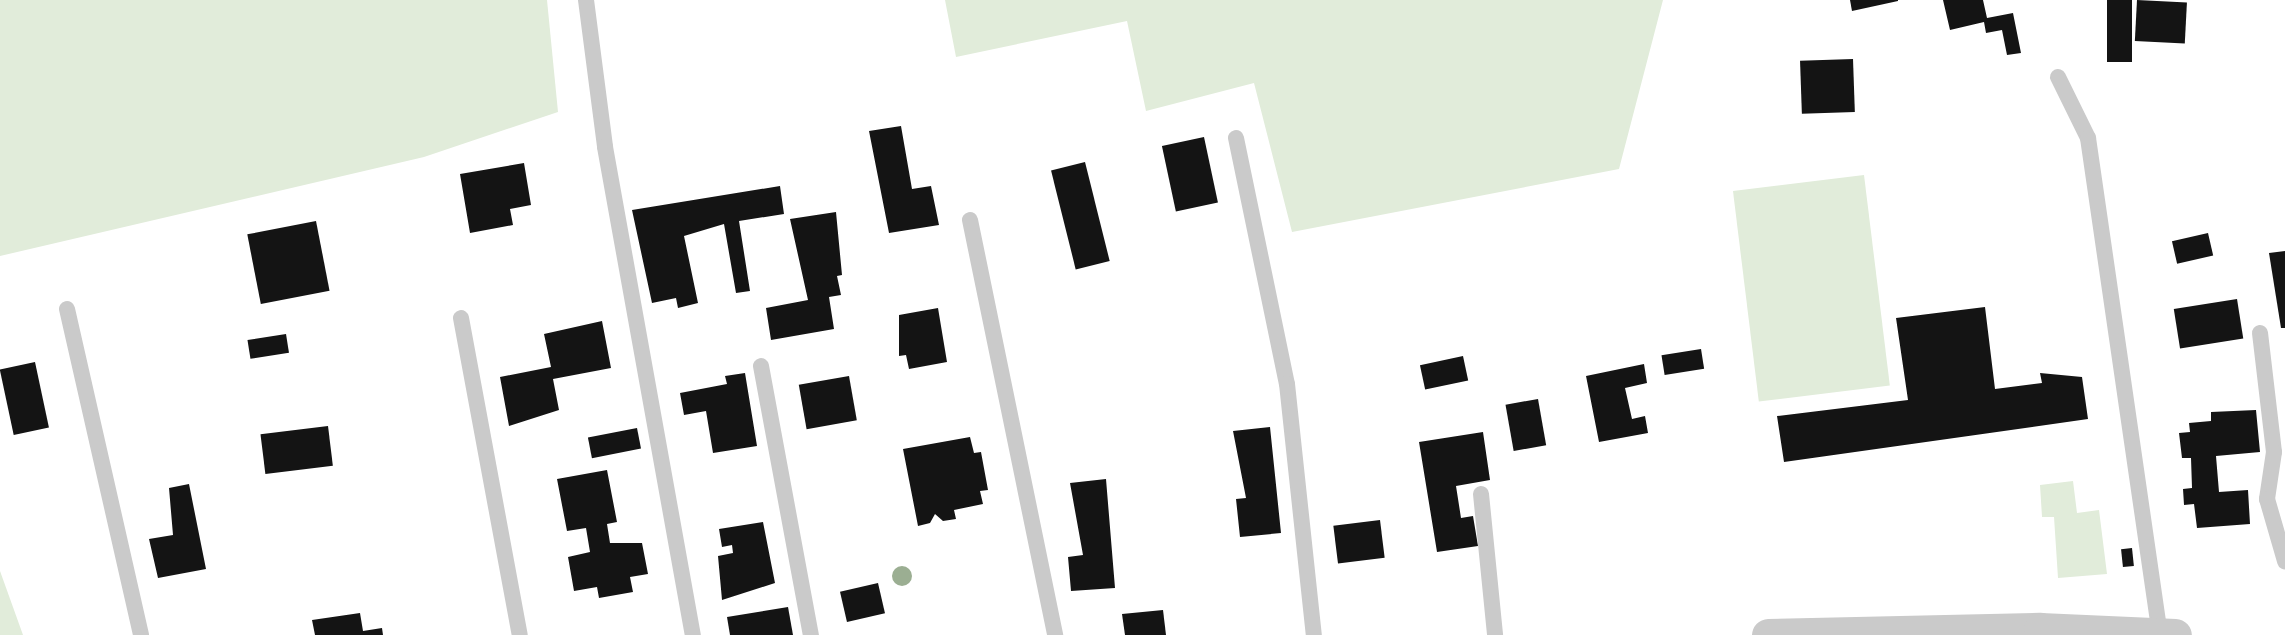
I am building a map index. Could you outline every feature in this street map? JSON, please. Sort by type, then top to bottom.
[{"type":"street","points":[[1784,634],[2165,635]]},
{"type":"lane","points":[[586,0],[614,200],[693,635]]},
{"type":"lane","points":[[2058,77],[2088,138],[2165,635]]},
{"type":"lane","points":[[1236,138],[1287,384],[1314,635]]},
{"type":"lane","points":[[970,220],[1055,635]]},
{"type":"lane","points":[[67,309],[141,635]]},
{"type":"lane","points":[[461,318],[520,635]]},
{"type":"lane","points":[[2260,333],[2274,452],[2267,499],[2285,561]]},
{"type":"lane","points":[[761,366],[811,635]]},
{"type":"lane","points":[[1481,495],[1495,635]]},
{"type":"green space","points":[[0,0],[547,0],[558,112],[424,157],[0,256]]},
{"type":"green space","points":[[945,0],[1663,0],[1619,169],[1292,232],[1254,83],[1146,111],[1127,21],[956,57]]},
{"type":"green space","points":[[1864,175],[1890,385],[1759,402],[1733,191]]},
{"type":"green space","points":[[2073,481],[2077,513],[2099,510],[2107,574],[2058,578],[2054,517],[2042,517],[2040,485]]},
{"type":"green space","points":[[0,571],[23,635],[0,635]]},
{"type":"building","points":[[1850,0],[1898,0],[1898,1],[1852,11]]},
{"type":"building","points":[[1943,0],[1983,0],[1987,18],[2013,13],[2021,53],[2007,55],[2002,30],[1986,33],[1984,22],[1950,30]]},
{"type":"building","points":[[2107,0],[2132,0],[2132,62],[2107,62]]},
{"type":"building","points":[[2137,0],[2187,3],[2185,44],[2135,41]]},
{"type":"building","points":[[1853,59],[1855,112],[1802,114],[1800,61]]},
{"type":"building","points":[[901,126],[912,189],[931,186],[939,225],[889,233],[869,131]]},
{"type":"building","points":[[1204,137],[1218,203],[1176,211],[1162,146]]},
{"type":"building","points":[[1085,162],[1110,261],[1076,269],[1051,170]]},
{"type":"building","points":[[524,163],[531,205],[510,209],[513,225],[470,233],[460,174]]},
{"type":"building","points":[[780,186],[784,214],[739,221],[750,291],[736,293],[724,224],[684,236],[698,303],[678,308],[676,298],[652,303],[632,210]]},
{"type":"building","points":[[836,212],[842,275],[837,276],[841,295],[829,297],[834,329],[771,340],[766,308],[808,300],[790,219]]},
{"type":"building","points":[[316,221],[330,291],[261,304],[247,234]]},
{"type":"building","points":[[2208,233],[2213,255],[2177,264],[2172,241]]},
{"type":"building","points":[[2285,251],[2285,328],[2281,328],[2269,253]]},
{"type":"building","points":[[2237,299],[2243,339],[2180,349],[2174,309]]},
{"type":"building","points":[[1985,307],[1995,389],[2042,383],[2040,373],[2082,377],[2088,419],[1784,462],[1777,416],[1908,400],[1896,318]]},
{"type":"building","points":[[938,308],[947,362],[909,369],[906,355],[899,356],[899,315]]},
{"type":"building","points":[[602,321],[611,368],[553,379],[559,410],[509,426],[500,377],[551,367],[544,334]]},
{"type":"building","points":[[286,334],[289,353],[250,359],[247,340]]},
{"type":"building","points":[[1701,349],[1704,369],[1665,375],[1661,355]]},
{"type":"building","points":[[1463,356],[1468,380],[1425,390],[1420,365]]},
{"type":"building","points":[[35,362],[49,428],[14,435],[0,369]]},
{"type":"building","points":[[1644,364],[1647,383],[1625,388],[1632,419],[1645,416],[1648,433],[1599,442],[1586,376]]},
{"type":"building","points":[[745,373],[757,446],[713,453],[706,411],[684,415],[680,393],[727,384],[725,376]]},
{"type":"building","points":[[849,376],[857,420],[807,429],[799,385]]},
{"type":"building","points":[[1538,399],[1546,445],[1514,451],[1506,405]]},
{"type":"building","points":[[2256,410],[2260,452],[2216,456],[2219,492],[2248,490],[2250,524],[2197,528],[2194,504],[2184,505],[2183,489],[2192,488],[2191,458],[2182,458],[2179,433],[2190,432],[2189,423],[2211,421],[2211,412]]},
{"type":"building","points":[[328,426],[333,466],[265,474],[261,434]]},
{"type":"building","points":[[1270,427],[1281,533],[1240,537],[1236,499],[1246,498],[1233,431]]},
{"type":"building","points":[[637,428],[641,449],[592,458],[588,438]]},
{"type":"building","points":[[1483,432],[1490,480],[1456,486],[1461,518],[1473,516],[1478,546],[1437,552],[1419,442]]},
{"type":"building","points":[[970,437],[974,453],[981,452],[988,490],[980,491],[983,504],[954,510],[956,519],[943,521],[935,514],[930,523],[918,526],[903,449]]},
{"type":"building","points":[[607,470],[617,522],[607,524],[610,543],[642,543],[648,574],[630,577],[633,592],[599,598],[597,587],[574,591],[568,557],[590,552],[586,528],[567,531],[557,479]]},
{"type":"building","points":[[1106,479],[1115,588],[1071,591],[1068,557],[1083,555],[1070,483]]},
{"type":"building","points":[[189,484],[206,569],[158,578],[149,539],[173,535],[169,488]]},
{"type":"building","points":[[1380,520],[1385,558],[1338,563],[1333,526]]},
{"type":"building","points":[[763,522],[775,583],[722,600],[718,556],[733,553],[732,545],[722,547],[719,529]]},
{"type":"building","points":[[2132,548],[2134,566],[2123,567],[2121,549]]},
{"type":"building","points":[[878,583],[885,613],[847,622],[840,592]]},
{"type":"building","points":[[788,607],[793,635],[730,635],[727,617]]},
{"type":"building","points":[[1163,610],[1166,635],[1125,635],[1122,614]]},
{"type":"building","points":[[360,613],[363,631],[382,628],[383,635],[315,635],[312,620]]}]
